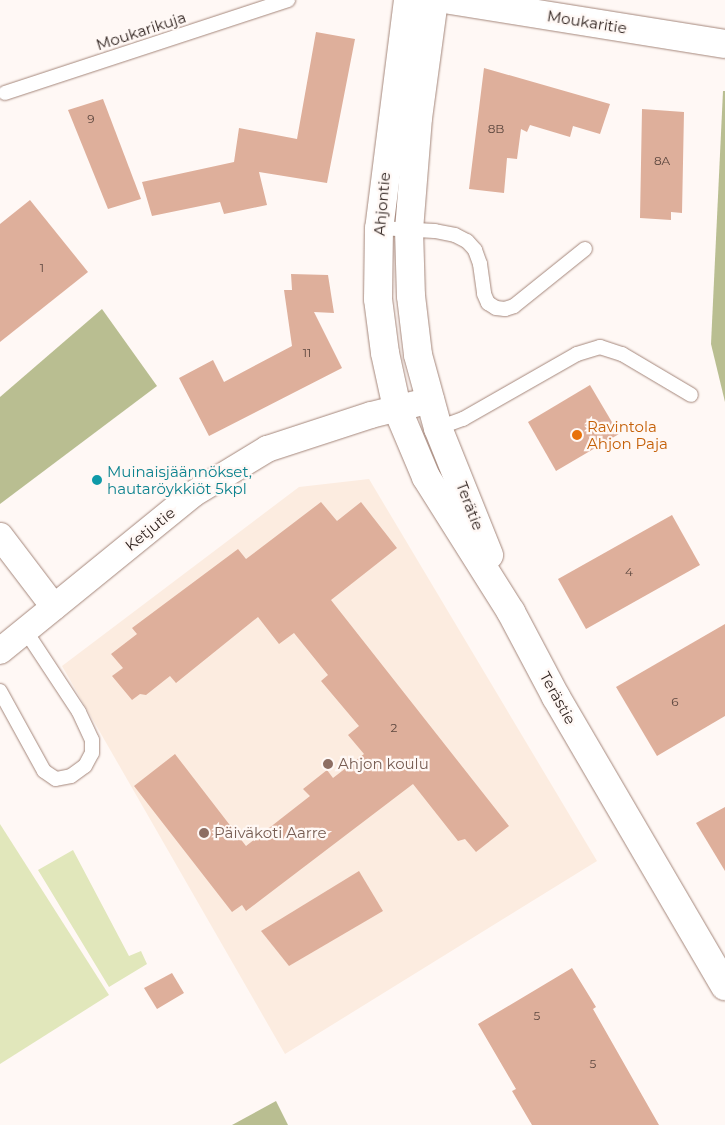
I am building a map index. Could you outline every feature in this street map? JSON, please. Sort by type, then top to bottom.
[{"type":"street","name":"Ahjontie","points":[[397,408],[385,353],[378,299],[379,228],[408,0]]},
{"type":"street","name":"Ahjontie","points":[[430,400],[418,354],[411,296],[409,230],[419,108],[434,0]]},
{"type":"street","name":"Moukaritie","points":[[450,0],[725,44]]},
{"type":"street","name":"Ketjutie","points":[[0,651],[193,494],[267,449],[397,408],[430,400]]},
{"type":"street","name":"Terätie","points":[[430,400],[438,428],[511,612]]},
{"type":"street","name":"Terästie","points":[[397,408],[426,477],[511,612],[556,697],[725,986]]},
{"type":"street","points":[[0,536],[54,607]]},
{"type":"lane","name":"Moukarikuja","points":[[4,93],[288,0]]},
{"type":"lane","points":[[379,228],[442,232],[467,241],[474,250],[480,264],[484,294],[488,303],[496,308],[505,309],[514,306],[585,249]]},
{"type":"lane","points":[[438,428],[463,419],[577,354],[600,348],[622,354],[691,395]]},
{"type":"lane","points":[[0,691],[44,771],[56,779],[71,776],[85,766],[92,753],[92,740],[79,712],[25,630]]},
{"type":"shaded area","name":"Ahjon koulu","points":[[369,479],[597,861],[285,1054],[62,666],[299,487]]},
{"type":"green space","points":[[723,91],[725,91],[725,402],[711,344]]},
{"type":"green space","points":[[102,309],[157,386],[0,504],[0,397]]},
{"type":"green space","points":[[0,824],[109,995],[0,1064]]},
{"type":"green space","points":[[73,850],[129,956],[141,951],[147,964],[109,987],[38,870]]},
{"type":"green space","points":[[276,1101],[288,1125],[232,1125]]},
{"type":"building","points":[[316,32],[355,39],[327,183],[259,172],[267,205],[224,214],[220,202],[152,216],[142,182],[234,162],[239,128],[297,139]]},
{"type":"building","points":[[484,68],[610,104],[600,134],[573,126],[570,137],[530,125],[527,132],[521,129],[517,159],[507,158],[504,193],[469,189]]},
{"type":"building","points":[[103,99],[141,199],[108,209],[68,110]]},
{"type":"building","points":[[642,109],[684,112],[682,213],[671,212],[671,220],[640,218]]},
{"type":"building","points":[[30,200],[88,272],[0,342],[0,224]]},
{"type":"building","points":[[291,274],[328,275],[334,313],[314,312],[342,368],[209,436],[179,378],[213,360],[224,382],[292,346],[284,290],[292,290]]},
{"type":"building","name":"Ravintola Ahjon Paja","points":[[590,385],[619,434],[556,471],[528,422]]},
{"type":"building","points":[[321,502],[337,521],[361,502],[397,548],[331,600],[509,826],[476,852],[465,839],[458,841],[413,784],[246,911],[242,905],[232,912],[134,786],[175,754],[246,846],[310,796],[303,789],[327,770],[333,778],[364,754],[348,735],[359,726],[321,681],[328,675],[294,633],[279,644],[258,617],[176,683],[170,676],[146,695],[140,694],[132,700],[112,676],[123,668],[111,654],[137,634],[132,628],[238,549],[246,559]]},
{"type":"building","points":[[672,515],[700,565],[586,629],[558,579]]},
{"type":"building","points":[[725,624],[725,716],[657,756],[616,687]]},
{"type":"building","points":[[725,807],[725,871],[696,823]]},
{"type":"building","points":[[359,871],[383,911],[289,966],[261,931]]},
{"type":"building","points":[[572,968],[596,1007],[593,1009],[659,1125],[532,1125],[512,1091],[516,1089],[478,1024]]},
{"type":"building","points":[[172,973],[184,993],[157,1009],[144,988]]},
{"type":"place","name":"Ravintola Ahjon Paja","points":[[577,435]]},
{"type":"place","name":"Muinaisjäännökset, hautaröykkiöt 5kpl","points":[[97,480]]},
{"type":"place","name":"Ahjon koulu","points":[[328,764]]},
{"type":"place","name":"Päiväkoti Aarre","points":[[204,833]]}]
